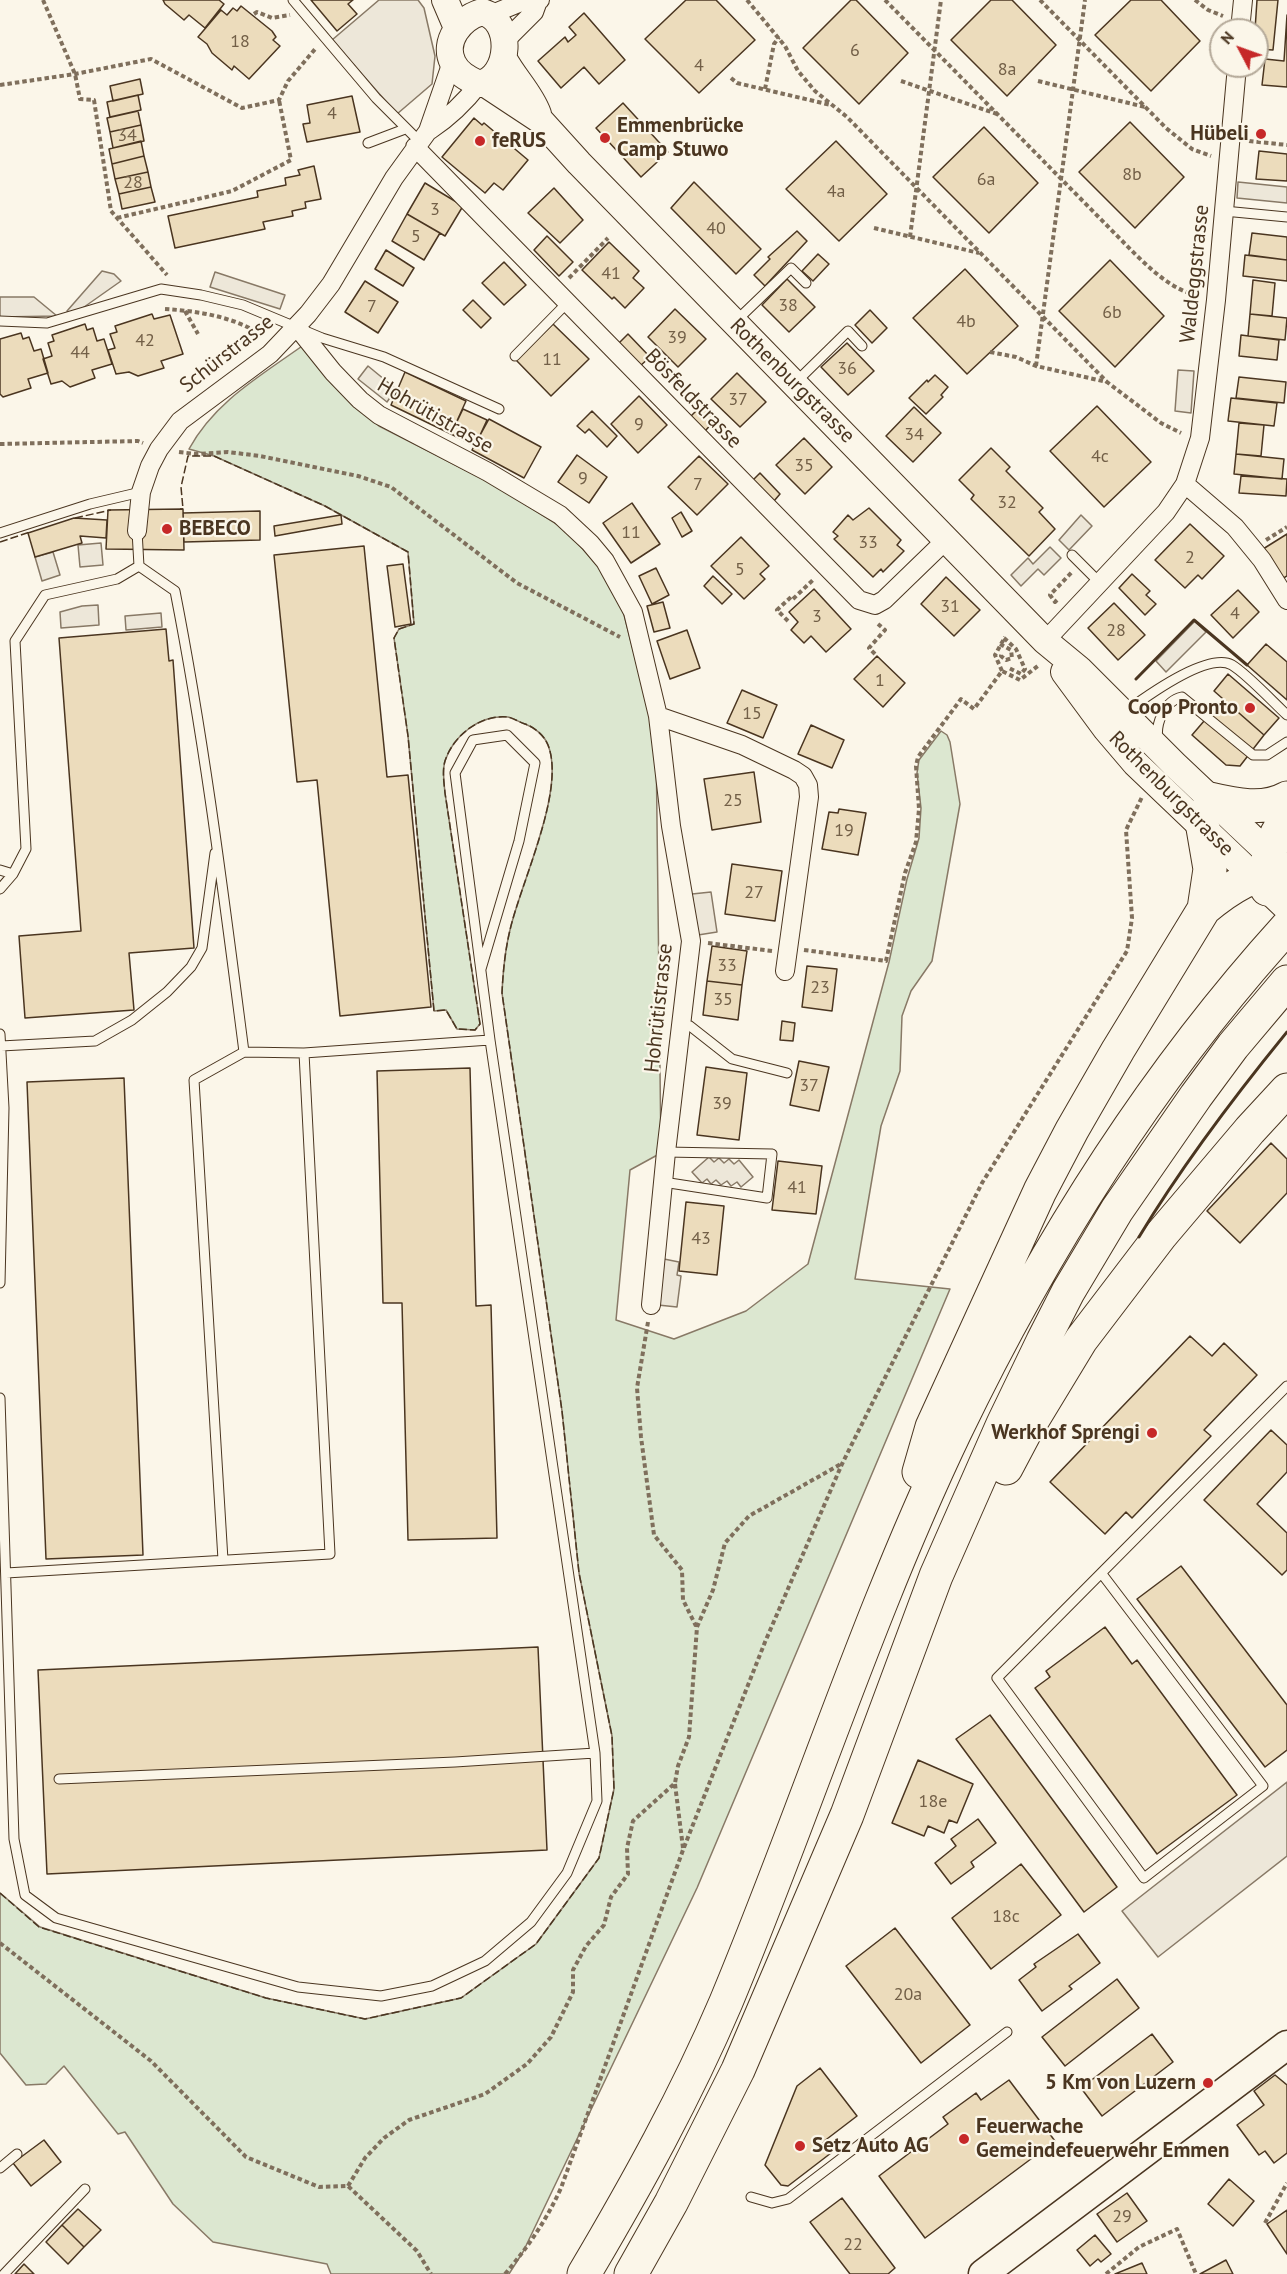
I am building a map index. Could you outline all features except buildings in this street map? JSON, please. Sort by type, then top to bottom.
[{"type":"highway","points":[[1204,909],[1210,869],[1207,813],[1226,803],[1265,806],[1287,798]]},
{"type":"highway","points":[[889,1583],[932,1427],[1040,1191],[1118,1050],[1204,909],[1227,891],[1276,876],[1277,833],[1287,819]]},
{"type":"highway","points":[[584,2274],[623,2208],[686,2089],[724,2005],[782,1864],[889,1583],[960,1423],[1018,1307],[1086,1192],[1167,1072],[1242,976],[1287,927]]},
{"type":"highway","points":[[631,2274],[671,2203],[738,2070],[847,1815],[936,1576],[1004,1424],[1068,1292],[1117,1210],[1196,1096],[1233,1046],[1287,982]]},
{"type":"highway","points":[[847,1815],[880,1760],[969,1543],[991,1497],[1046,1396],[1081,1340],[1155,1243],[1250,1130],[1287,1090]]},
{"type":"main road","points":[[446,0],[458,28]]},
{"type":"main road","points":[[481,9],[500,28],[504,50],[496,73],[481,84],[464,76],[452,63],[450,43],[458,28],[481,9]]},
{"type":"main road","name":"Rothenburgstrasse","points":[[504,50],[516,80],[534,103],[540,120]]},
{"type":"main road","name":"Rothenburgstrasse","points":[[481,84],[540,120],[579,164],[947,539],[1069,680],[1118,744],[1152,780],[1207,813]]},
{"type":"main road","name":"Rothenburgstrasse","points":[[1044,652],[1079,669],[1159,749],[1207,813],[1276,876]]},
{"type":"main road","points":[[983,2274],[1287,2045]]},
{"type":"street","points":[[481,9],[526,0],[538,1],[534,12],[504,50]]},
{"type":"street","points":[[1242,18],[1243,0]]},
{"type":"street","name":"Schürstrasse","points":[[137,531],[141,492],[159,449],[180,421],[192,410],[226,387],[297,327],[331,284],[394,178],[421,140],[452,63]]},
{"type":"street","name":"Waldeggstrasse","points":[[1044,652],[1100,583],[1166,512],[1185,484],[1200,438],[1216,300],[1236,78]]},
{"type":"street","name":"Schürstrasse","points":[[421,140],[481,84]]},
{"type":"street","name":"Bösfeldstrasse","points":[[421,140],[562,297],[851,594],[868,604],[875,605],[884,600],[947,539]]},
{"type":"street","name":"Hohrütistrasse","points":[[297,327],[333,372],[360,400],[379,415],[488,472],[560,515],[590,543],[614,576],[633,612],[658,716],[671,826],[691,941],[666,1152],[651,1305]]},
{"type":"street","points":[[1185,484],[1235,527],[1262,560],[1287,600]]},
{"type":"street","points":[[658,716],[742,746],[794,770],[803,776],[808,785],[809,797],[787,957]]},
{"type":"lane","points":[[292,0],[405,129],[421,140]]},
{"type":"lane","points":[[368,144],[405,129]]},
{"type":"lane","points":[[1224,212],[1287,217]]},
{"type":"lane","points":[[735,323],[790,268],[806,283]]},
{"type":"lane","points":[[0,321],[48,322],[161,289],[243,305],[282,323],[297,327]]},
{"type":"lane","points":[[515,356],[562,297]]},
{"type":"lane","name":"Hohrütistrasse","points":[[297,327],[322,338],[384,357],[499,409]]},
{"type":"lane","points":[[794,384],[848,332],[862,346]]},
{"type":"lane","points":[[0,533],[90,504],[141,492]]},
{"type":"lane","points":[[137,531],[140,566],[175,591],[193,684],[217,842],[244,1052]]},
{"type":"lane","points":[[1072,555],[1100,583]]},
{"type":"lane","points":[[0,889],[13,874],[26,849],[15,641],[45,595],[117,579],[140,566]]},
{"type":"lane","points":[[1123,714],[1166,684],[1211,663],[1230,664],[1287,715]]},
{"type":"lane","points":[[1159,749],[1157,735],[1159,719],[1175,698],[1182,697],[1253,755],[1267,755],[1287,742]]},
{"type":"lane","points":[[0,1398],[6,1573],[3,1588],[14,1839],[25,1895],[56,1918],[298,1987],[381,1996],[432,1986],[485,1961],[531,1922],[567,1873],[597,1801],[595,1753],[490,1040],[455,773],[473,740],[507,735],[535,763],[519,841],[481,969]]},
{"type":"lane","points":[[1,1046],[95,1041],[132,1020],[167,992],[191,967],[202,948],[217,842]]},
{"type":"lane","points":[[0,870],[13,874]]},
{"type":"lane","points":[[680,1025],[690,1026],[732,1059],[787,1073]]},
{"type":"lane","points":[[0,1034],[4,1108],[0,1283]]},
{"type":"lane","points":[[223,1560],[194,1080],[244,1052],[304,1053],[490,1040]]},
{"type":"lane","points":[[6,1573],[330,1554],[304,1053]]},
{"type":"lane","points":[[663,1182],[767,1198],[772,1154],[666,1152]]},
{"type":"lane","points":[[1102,1574],[1263,1786],[1144,1878],[997,1678],[1287,1386]]},
{"type":"lane","points":[[58,1779],[455,1762],[595,1753]]},
{"type":"lane","points":[[751,2197],[772,2203],[788,2199],[1006,2032]]},
{"type":"lane","points":[[0,2168],[17,2154]]},
{"type":"lane","points":[[4,2274],[85,2189]]},
{"type":"path","points":[[43,0],[75,74],[80,99],[94,100],[111,211],[181,292]]},
{"type":"path","points":[[747,0],[779,38],[798,71],[815,91],[847,117],[1107,382],[1161,423],[1185,435],[1200,438]]},
{"type":"path","points":[[885,0],[1062,181],[1162,279],[1186,292],[1216,300]]},
{"type":"path","points":[[910,237],[941,0]]},
{"type":"path","points":[[1040,0],[1172,134],[1192,149],[1229,160]]},
{"type":"path","points":[[1036,366],[1085,0]]},
{"type":"path","points":[[1195,0],[1224,18]]},
{"type":"path","points":[[254,14],[257,12],[272,18],[286,17],[300,9]]},
{"type":"path","points":[[765,89],[774,44],[779,38]]},
{"type":"path","points":[[116,219],[232,191],[291,160],[279,100],[288,81],[325,40]]},
{"type":"path","points":[[0,86],[75,74],[151,58],[242,108],[279,100]]},
{"type":"path","points":[[731,78],[737,83],[832,105]]},
{"type":"path","points":[[901,81],[998,115]]},
{"type":"path","points":[[1038,81],[1145,107]]},
{"type":"path","points":[[1247,141],[1287,145]]},
{"type":"path","points":[[874,228],[980,253]]},
{"type":"path","points":[[562,297],[608,238]]},
{"type":"path","points":[[165,309],[222,318],[255,330],[276,347]]},
{"type":"path","points":[[185,311],[198,334]]},
{"type":"path","points":[[990,352],[1016,357],[1036,366],[1107,382]]},
{"type":"path","points":[[0,444],[138,441],[159,449]]},
{"type":"path","points":[[188,453],[228,452],[260,456],[358,476],[391,487],[518,583],[621,637],[647,666]]},
{"type":"path","points":[[788,621],[777,610],[790,597],[794,599],[825,568]]},
{"type":"path","points":[[875,654],[869,648],[885,630],[882,628]]},
{"type":"path","points":[[1010,632],[1000,644],[995,655],[1002,671],[1020,680],[1044,652]]},
{"type":"path","points":[[1004,638],[1016,649],[1025,669],[1021,674],[1009,669]]},
{"type":"path","points":[[1000,644],[1011,651],[1012,658],[1006,660],[1001,656],[1002,652]]},
{"type":"path","points":[[691,941],[787,957],[886,961],[905,873],[916,842],[919,809],[916,766],[918,757],[961,699],[974,709],[1002,671]]},
{"type":"path","points":[[505,2274],[529,2247],[549,2215],[561,2188],[683,1850],[765,1642],[842,1464],[982,1183],[1127,951],[1132,918],[1126,830],[1145,791]]},
{"type":"path","points":[[651,1305],[638,1388],[641,1437],[654,1535],[682,1570],[683,1600],[697,1627]]},
{"type":"path","points":[[683,1850],[675,1783],[688,1737],[697,1627],[713,1590],[725,1543],[749,1516],[842,1464]]},
{"type":"path","points":[[348,2186],[366,2158],[384,2138],[409,2120],[484,2094],[527,2064],[551,2037],[573,1992],[573,1970],[586,1946],[604,1925],[611,1897],[628,1874],[627,1848],[633,1821],[675,1783]]},
{"type":"path","points":[[0,1943],[151,2061],[246,2157],[319,2187],[348,2186],[417,2251],[430,2274]]},
{"type":"path","points":[[1265,2223],[1287,2183]]},
{"type":"path","points":[[1106,2274],[1139,2247],[1177,2229],[1196,2274]]},
{"type":"green space","points":[[305,344],[358,409],[379,426],[495,485],[566,530],[604,573],[623,611],[656,738],[661,1153],[630,1170],[616,1320],[674,1339],[746,1311],[808,1264],[889,962],[907,879],[919,838],[921,808],[917,773],[919,760],[941,731],[947,735],[950,742],[960,804],[932,961],[911,991],[902,1016],[900,1071],[881,1126],[855,1279],[950,1289],[697,1888],[523,2252],[509,2274],[331,2274],[327,2264],[213,2242],[173,2204],[125,2132],[118,2134],[64,2066],[46,2084],[26,2085],[0,2053],[0,1893],[40,1927],[266,1998],[365,2019],[461,1998],[536,1944],[599,1858],[614,1789],[612,1736],[579,1573],[562,1411],[502,993],[510,930],[547,811],[552,764],[548,745],[532,727],[510,718],[498,717],[487,719],[469,728],[454,743],[445,761],[443,773],[445,793],[480,1024],[475,1030],[457,1029],[446,1010],[434,1011],[408,736],[394,638],[399,629],[414,624],[408,552],[325,506],[214,456],[189,449],[212,417],[226,403],[256,378]]},
{"type":"shaded area","points":[[379,0],[418,0],[424,8],[435,56],[432,84],[397,114],[332,40]]},
{"type":"shaded area","points":[[1238,182],[1287,187],[1287,203],[1237,198]]},
{"type":"shaded area","points":[[102,271],[114,274],[121,281],[77,312],[70,314],[67,311]]},
{"type":"shaded area","points":[[215,272],[285,295],[280,309],[210,287]]},
{"type":"shaded area","points":[[0,297],[34,297],[57,316],[0,317]]},
{"type":"shaded area","points":[[368,366],[396,389],[387,402],[358,379]]},
{"type":"shaded area","points":[[1178,370],[1194,371],[1191,413],[1175,411]]},
{"type":"shaded area","points":[[1081,515],[1092,526],[1069,550],[1059,540]]},
{"type":"shaded area","points":[[101,543],[103,565],[80,567],[78,545]]},
{"type":"shaded area","points":[[1050,547],[1061,558],[1044,575],[1038,569],[1021,586],[1011,575],[1028,558],[1033,564]]},
{"type":"shaded area","points":[[53,552],[60,575],[42,581],[35,557]]},
{"type":"shaded area","points":[[98,605],[99,625],[61,628],[60,612],[82,606]]},
{"type":"shaded area","points":[[161,613],[162,627],[126,630],[125,616]]},
{"type":"shaded area","points":[[1195,621],[1206,632],[1166,672],[1156,661]]},
{"type":"shaded area","points":[[711,892],[717,932],[698,935],[692,894]]},
{"type":"shaded area","points":[[709,1157],[714,1162],[719,1158],[724,1163],[729,1159],[734,1164],[739,1160],[753,1177],[741,1187],[737,1182],[731,1186],[727,1181],[721,1185],[716,1180],[711,1184],[707,1179],[702,1183],[692,1172]]},
{"type":"shaded area","points":[[664,1259],[679,1262],[677,1275],[681,1276],[677,1307],[658,1305]]},
{"type":"shaded area","points":[[1287,1782],[1287,1856],[1158,1957],[1122,1911]]},
{"type":"fence","points":[[0,1893],[39,1927],[266,1998],[365,2019],[461,1998],[536,1944],[599,1858],[614,1789],[612,1736],[579,1573],[562,1411],[502,993],[510,930],[547,811],[552,764],[548,745],[532,727],[510,718],[498,717],[487,719],[469,728],[454,743],[445,761],[443,773],[445,793],[480,1024],[475,1030],[457,1029],[446,1010],[434,1011],[408,736],[394,638],[399,629],[414,624],[408,552],[325,506],[214,456],[188,456],[181,487],[183,509],[180,509]]},
{"type":"fence","points":[[75,518],[111,510]]},
{"type":"fence","points":[[0,542],[30,532]]},
{"type":"wall","points":[[1136,679],[1194,620],[1247,665]]},
{"type":"wall","points":[[1139,1237],[1173,1183],[1287,1032]]},
{"type":"place","name":"Hübeli","points":[[1261,134]]},
{"type":"place","name":"Emmenbrücke Camp Stuwo","points":[[605,138]]},
{"type":"place","name":"feRUS","points":[[480,141]]},
{"type":"place","name":"BEBECO","points":[[167,529]]},
{"type":"place","name":"Coop Pronto","points":[[1250,708]]},
{"type":"place","name":"Werkhof Sprengi","points":[[1152,1433]]},
{"type":"place","name":"5 Km von Luzern","points":[[1208,2083]]},
{"type":"place","name":"Feuerwache Gemeindefeuerwehr Emmen","points":[[964,2139]]},
{"type":"place","name":"Setz Auto AG","points":[[800,2146]]}]
